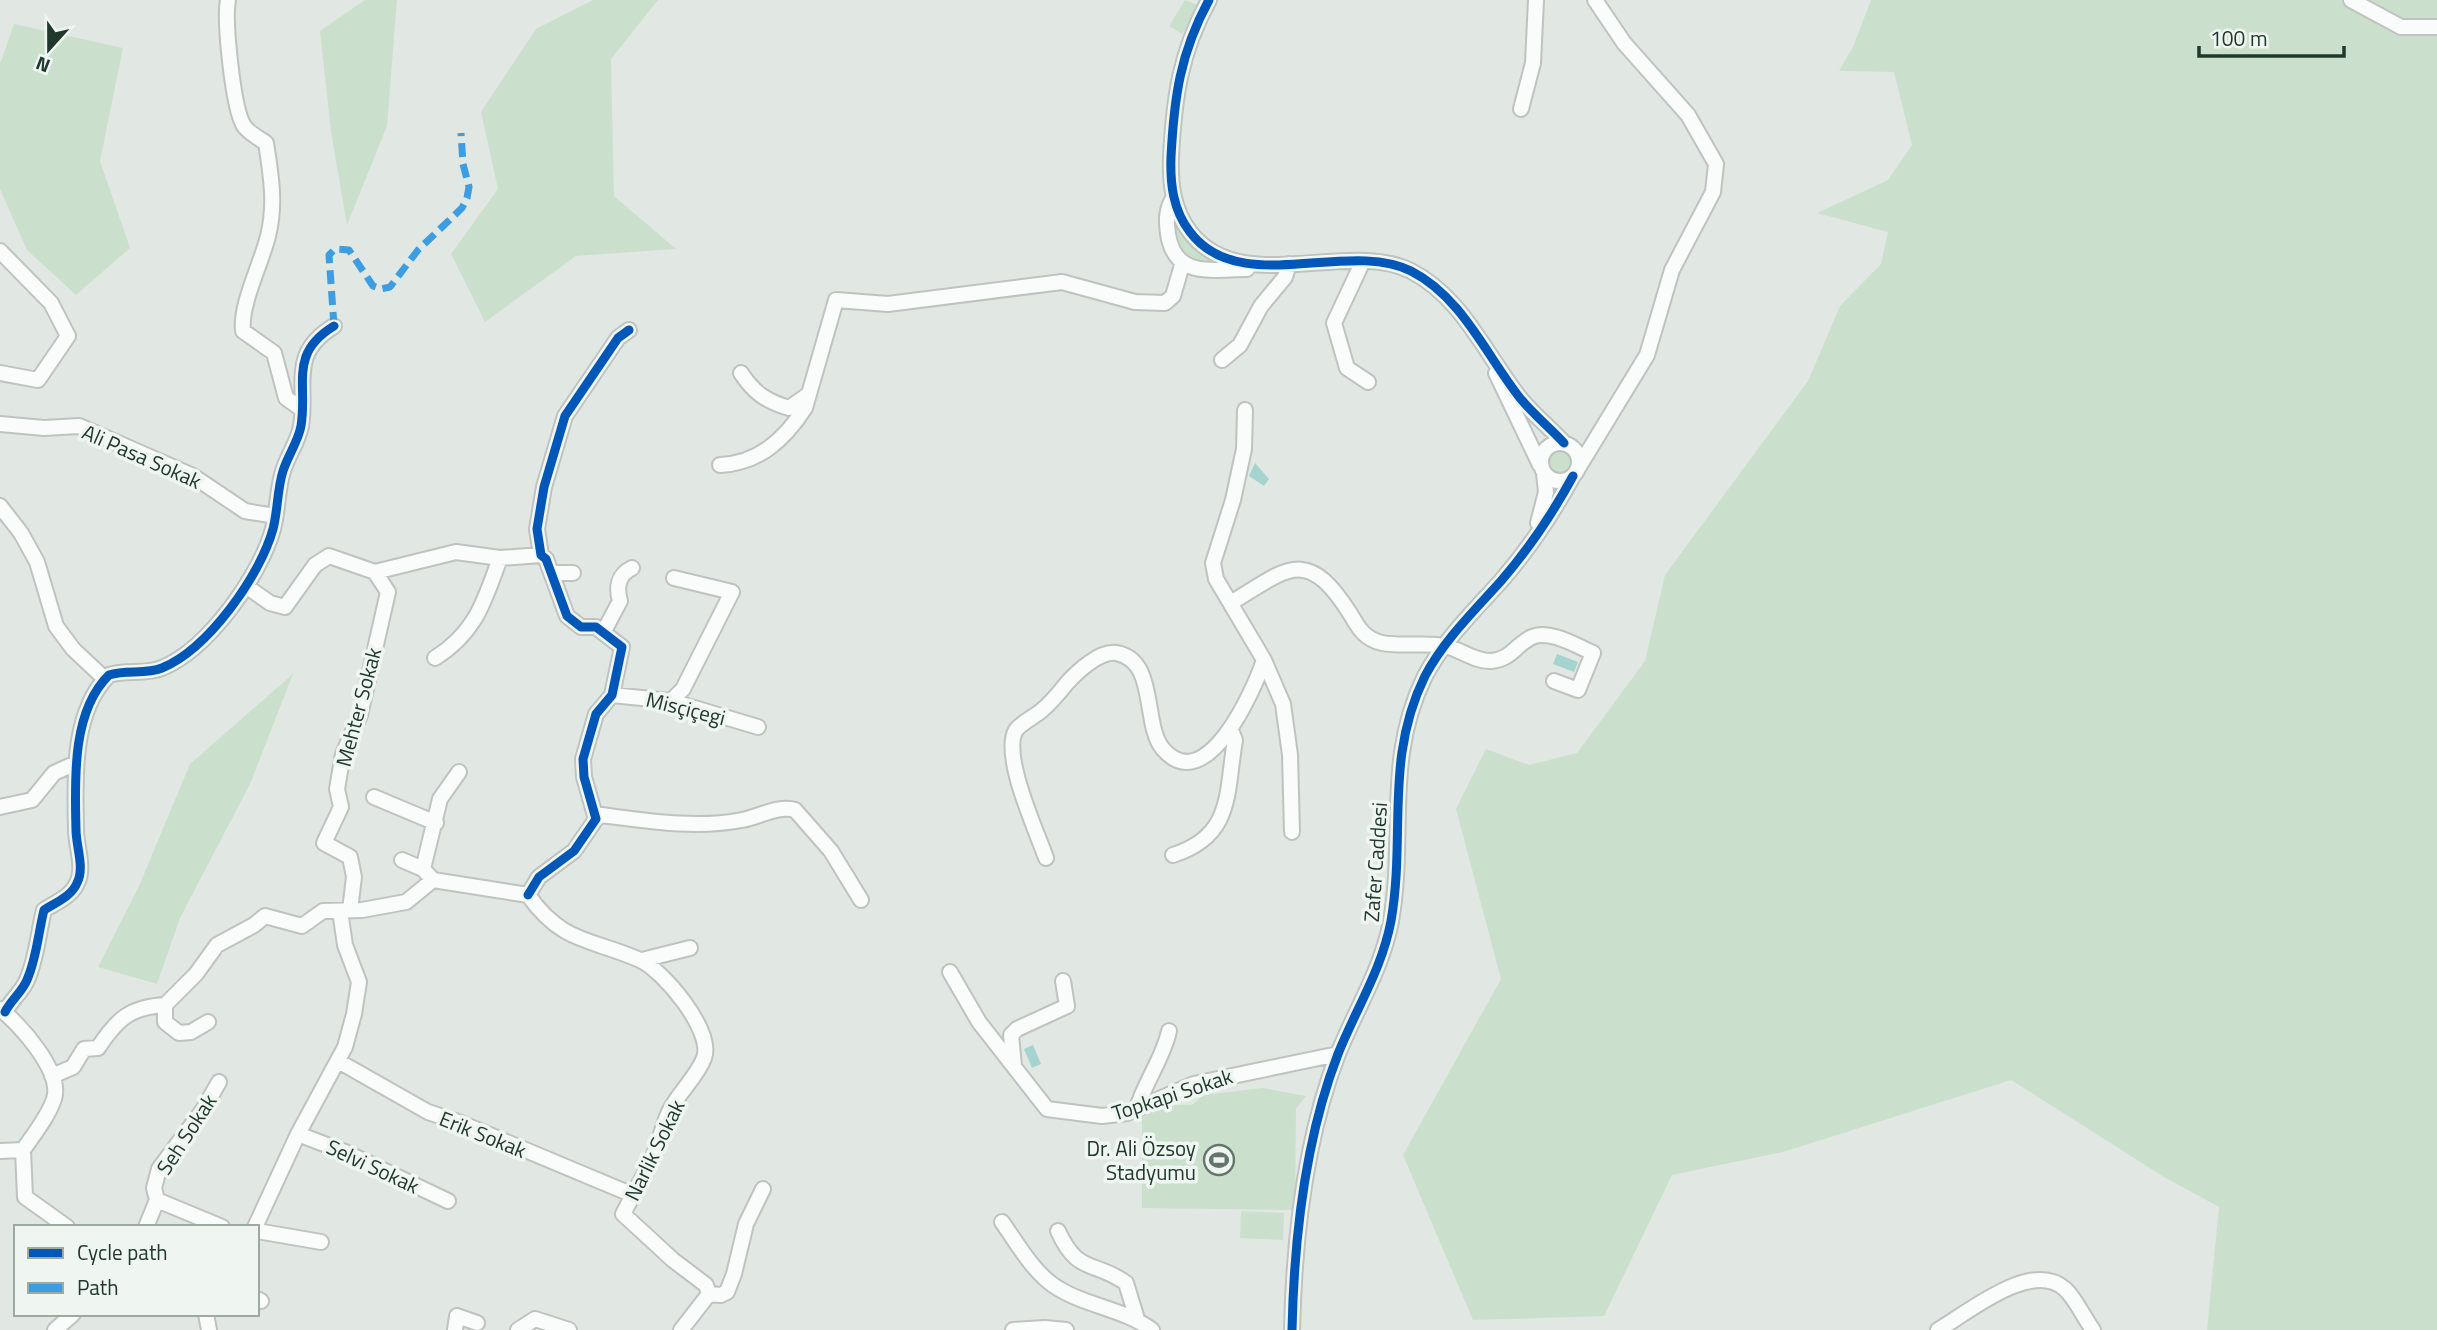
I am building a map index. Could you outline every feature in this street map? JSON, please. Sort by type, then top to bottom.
[{"type":"street","points":[[228,0],[230,61],[240,114],[245,127],[266,144],[273,184],[269,233],[257,276],[244,306],[243,331],[274,353],[286,398],[300,408]]},
{"type":"street","points":[[1209,0],[1182,58],[1172,131],[1170,185],[1184,224],[1203,245],[1233,260],[1269,264],[1389,262],[1433,284],[1459,309],[1492,361],[1520,398],[1567,444],[1577,455],[1575,473],[1556,481],[1542,469],[1545,449],[1567,444],[1588,439],[1607,420]]},
{"type":"street","points":[[1521,109],[1533,63],[1536,0]]},
{"type":"street","name":"Zafer Caddesi","points":[[1292,1330],[1294,1275],[1310,1161],[1338,1054],[1380,964],[1391,921],[1398,834],[1397,779],[1404,732],[1426,676],[1445,646],[1457,628],[1503,578],[1534,534],[1575,473],[1647,355],[1672,270],[1713,192],[1716,164],[1688,115],[1624,43],[1595,0]]},
{"type":"street","points":[[2351,0],[2401,27],[2437,27]]},
{"type":"street","points":[[720,465],[742,464],[777,441],[796,421],[809,394],[836,300],[888,304],[1062,282],[1135,302],[1165,303],[1173,296],[1182,265],[1173,251],[1168,231],[1167,208],[1174,197]]},
{"type":"street","points":[[0,251],[51,303],[68,336],[38,380],[0,373]]},
{"type":"street","points":[[1363,261],[1334,323],[1347,368],[1368,382]]},
{"type":"street","points":[[1182,265],[1217,270],[1249,269],[1269,264]]},
{"type":"street","points":[[1222,360],[1240,345],[1261,306],[1285,277],[1289,264]]},
{"type":"street","points":[[0,506],[21,533],[37,562],[57,625],[73,649],[110,676],[152,671],[173,662],[214,626],[246,586],[270,537],[284,470],[301,426],[302,361],[323,333],[334,326]]},
{"type":"street","points":[[596,819],[584,777],[583,759],[596,714],[612,695],[622,647],[604,631],[596,627],[580,627],[567,617],[552,573],[546,559],[541,555],[537,530],[541,500],[565,416],[618,338],[629,330]]},
{"type":"street","name":"Zafer Caddesi","points":[[1492,361],[1542,469],[1544,505],[1534,534]]},
{"type":"street","points":[[741,373],[752,390],[789,408],[809,394]]},
{"type":"street","points":[[1245,410],[1244,449],[1233,500],[1213,563],[1216,579],[1264,660],[1277,688],[1287,723],[1292,832]]},
{"type":"street","name":"Ali Pasa Sokak","points":[[0,424],[44,428],[79,426],[193,476],[244,511],[275,516]]},
{"type":"street","points":[[246,586],[270,603],[285,607],[308,573],[329,556],[375,572],[456,552],[500,558],[541,555]]},
{"type":"street","points":[[435,658],[460,640],[472,625],[500,558]]},
{"type":"street","points":[[604,631],[620,601],[617,589],[620,577],[632,568]]},
{"type":"street","points":[[1231,603],[1277,574],[1298,568],[1312,570],[1328,584],[1368,638],[1402,645],[1445,646],[1488,661],[1509,657],[1532,637],[1545,636],[1593,653],[1578,690],[1554,681]]},
{"type":"street","name":"Mehter Sokak","points":[[345,911],[354,877],[350,857],[324,843],[341,807],[337,789],[343,754],[360,715],[388,592],[375,572]]},
{"type":"street","points":[[552,573],[573,573]]},
{"type":"street","points":[[671,701],[683,689],[732,592],[674,578]]},
{"type":"street","points":[[1046,858],[1019,781],[1013,758],[1014,738],[1017,729],[1043,710],[1072,678],[1104,655],[1115,653],[1135,665],[1142,677],[1157,738],[1162,748],[1172,757],[1190,761],[1202,759],[1231,730],[1256,683],[1264,660]]},
{"type":"street","points":[[65,1225],[24,1197],[23,1150],[55,1096],[52,1076],[34,1044],[2,1010],[26,984],[37,954],[44,910],[70,893],[80,874],[76,831],[76,763],[86,715],[110,676]]},
{"type":"street","name":"Misçiçegi","points":[[612,695],[671,701],[758,727]]},
{"type":"street","points":[[1172,855],[1202,844],[1216,829],[1223,812],[1235,740],[1231,730]]},
{"type":"street","points":[[0,807],[32,800],[54,773],[76,763]]},
{"type":"street","points":[[52,1076],[73,1067],[84,1049],[98,1048],[109,1031],[131,1011],[165,1005],[196,974],[217,945],[254,925],[260,918],[270,915],[302,926],[323,911],[345,911],[406,902],[428,875],[440,799],[459,772]]},
{"type":"street","points":[[374,797],[436,823]]},
{"type":"street","points":[[402,860],[428,875],[523,894],[539,877],[574,850],[601,815],[706,825],[742,820],[787,808],[795,810],[831,850],[861,900]]},
{"type":"street","name":"Narlik Sokak","points":[[523,894],[544,917],[568,935],[642,960],[671,982],[689,1011],[705,1049],[704,1058],[669,1111],[654,1154],[623,1214],[673,1260],[706,1285],[709,1294]]},
{"type":"street","points":[[258,1225],[298,1134],[338,1061],[354,1014],[359,982],[345,945],[345,911]]},
{"type":"street","points":[[642,960],[690,948]]},
{"type":"street","name":"Topkapi Sokak","points":[[950,972],[979,1022],[1047,1109],[1102,1116],[1127,1113],[1194,1084],[1338,1054]]},
{"type":"street","points":[[1014,1068],[1011,1035],[1017,1029],[1067,1006],[1063,981]]},
{"type":"street","points":[[165,1005],[165,1022],[179,1033],[191,1032],[208,1022]]},
{"type":"street","points":[[1137,1108],[1144,1085],[1167,1041],[1169,1031]]},
{"type":"street","name":"Erik Sokak","points":[[338,1061],[428,1112],[453,1119],[633,1195]]},
{"type":"street","name":"Seh Sokak","points":[[147,1225],[157,1200],[154,1188],[159,1169],[203,1110],[219,1082]]},
{"type":"street","name":"Selvi Sokak","points":[[298,1134],[345,1152],[448,1201]]},
{"type":"street","points":[[0,1151],[23,1150]]},
{"type":"street","points":[[681,1330],[709,1294],[721,1295],[727,1292],[746,1224],[763,1189]]},
{"type":"street","points":[[157,1200],[217,1225]]},
{"type":"street","points":[[1002,1222],[1032,1263],[1054,1286],[1137,1319],[1152,1330]]},
{"type":"street","points":[[259,1230],[321,1242]]},
{"type":"street","points":[[1058,1231],[1066,1248],[1084,1265],[1126,1283],[1137,1319]]},
{"type":"street","points":[[1938,1330],[2011,1287],[2028,1279],[2043,1278],[2067,1290],[2093,1330]]},
{"type":"street","points":[[55,1330],[71,1316]]},
{"type":"street","points":[[455,1330],[457,1316],[477,1323]]},
{"type":"street","points":[[518,1330],[535,1319],[569,1330]]},
{"type":"street","points":[[1013,1330],[1066,1330]]},
{"type":"green space","points":[[365,0],[397,0],[387,126],[347,225],[331,132],[320,31]]},
{"type":"green space","points":[[593,0],[658,0],[611,59],[614,196],[676,249],[576,256],[485,322],[451,254],[498,189],[481,112],[536,29]]},
{"type":"green space","points":[[1185,0],[1200,6],[1182,34],[1169,26]]},
{"type":"green space","points":[[1871,0],[2437,0],[2437,1330],[2207,1330],[2219,1207],[2164,1177],[2011,1080],[1783,1152],[1672,1175],[1604,1316],[1473,1320],[1403,1155],[1501,979],[1456,809],[1486,749],[1529,765],[1577,753],[1645,661],[1665,575],[1808,381],[1840,306],[1881,264],[1888,232],[1817,213],[1888,180],[1912,145],[1894,72],[1839,71],[1853,47]]},
{"type":"green space","points":[[14,24],[123,48],[100,161],[130,248],[76,295],[27,250],[0,189],[0,64]]},
{"type":"green space","points":[[1170,210],[1181,231],[1194,246],[1233,267],[1215,267],[1179,257]]},
{"type":"green space","points":[[1560,447],[1566,448],[1574,456],[1574,468],[1566,476],[1560,477],[1554,476],[1546,468],[1545,462],[1546,456],[1554,448]]},
{"type":"green space","points":[[293,674],[250,784],[180,918],[157,984],[98,967],[139,886],[190,764]]},
{"type":"green space","name":"Dr. Ali Özsoy Stadyumu","points":[[1263,1088],[1306,1096],[1296,1109],[1295,1210],[1142,1208],[1142,1112],[1150,1105],[1192,1105],[1203,1095]]},
{"type":"green space","points":[[1241,1211],[1284,1213],[1283,1240],[1240,1238]]},
{"type":"water","points":[[1255,463],[1269,479],[1264,486],[1249,476]]},
{"type":"water","points":[[1557,654],[1578,662],[1574,672],[1553,664]]},
{"type":"water","points":[[1033,1045],[1041,1064],[1032,1068],[1024,1049]]},
{"type":"marked path","points":[[334,326],[329,255],[335,249],[349,250],[373,286],[381,289],[390,287],[418,250],[462,208],[467,198],[469,187],[463,164],[461,133]]},
{"type":"cycle path","points":[[1209,0],[1185,57],[1172,135],[1172,187],[1180,215],[1190,232],[1211,251],[1237,261],[1265,265],[1356,261],[1385,263],[1411,271],[1429,282],[1459,311],[1520,398],[1564,443]]},
{"type":"cycle path","points":[[5,1012],[25,984],[30,971],[44,910],[71,892],[79,877],[76,770],[78,748],[88,708],[109,675],[162,668],[197,645],[230,609],[244,589],[257,568],[273,529],[283,471],[300,432],[305,359],[310,348],[334,326]]},
{"type":"cycle path","points":[[528,895],[539,877],[574,851],[596,819],[584,777],[583,759],[596,714],[612,695],[622,647],[596,627],[581,627],[567,616],[546,559],[541,555],[537,529],[544,487],[565,416],[618,338],[629,330]]},
{"type":"cycle path","points":[[1292,1330],[1295,1260],[1303,1190],[1317,1120],[1338,1054],[1375,972],[1391,921],[1397,858],[1400,767],[1412,707],[1425,676],[1441,650],[1521,557],[1573,476]]},
{"type":"place","name":"Dr. Ali Özsoy Stadyumu","points":[[1219,1160]]}]
